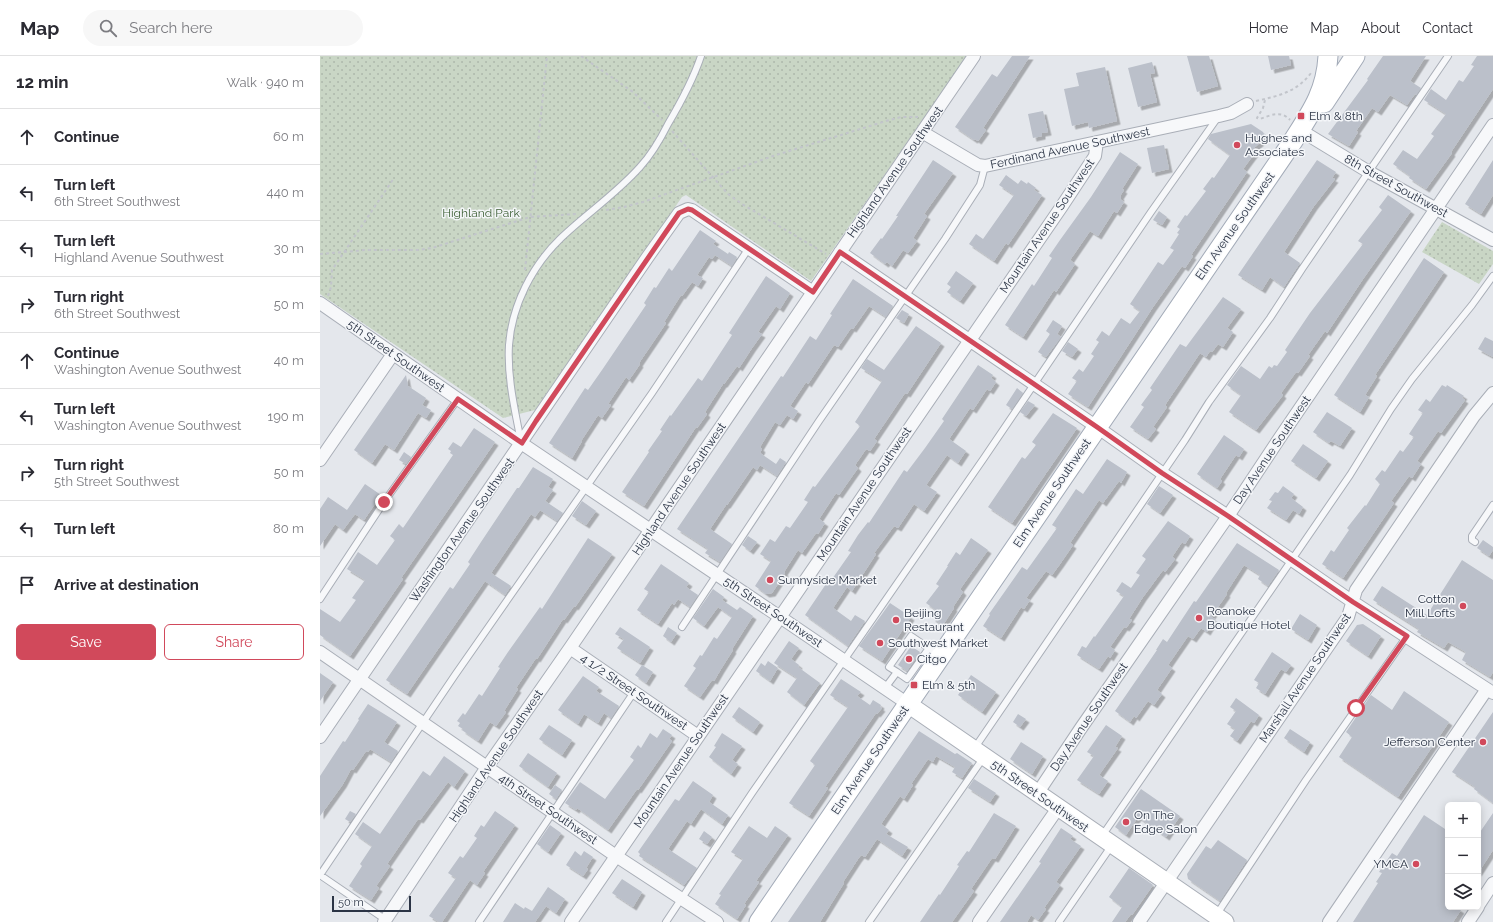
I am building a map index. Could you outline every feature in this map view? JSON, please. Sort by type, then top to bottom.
[{"type":"main road","name":"Elm Avenue Southwest","points":[[759,922],[908,704],[935,652],[1097,427],[1297,133],[1319,98],[1328,68],[1328,56]]},
{"type":"main road","points":[[1297,133],[1355,56]]},
{"type":"street","name":"Highland Avenue Southwest","points":[[386,921],[487,767],[651,530],[974,56]]},
{"type":"street","name":"Ferdinand Avenue Southwest","points":[[922,132],[978,165],[985,166],[1219,116],[1231,113],[1247,104]]},
{"type":"street","name":"Day Avenue Southwest","points":[[1037,794],[1228,516],[1493,125]]},
{"type":"street","name":"8th Street Southwest","points":[[1297,133],[1493,240]]},
{"type":"street","name":"Mountain Avenue Southwest","points":[[571,922],[1095,156],[1097,142]]},
{"type":"street","name":"Washington Avenue Southwest","points":[[320,737],[679,213],[688,209],[692,210],[813,292]]},
{"type":"street","points":[[840,252],[1353,602],[1490,691],[1329,922]]},
{"type":"street","name":"5th Street Southwest","points":[[324,300],[393,354],[458,399],[885,688],[1037,794],[1221,919]]},
{"type":"street","points":[[320,460],[393,354]]},
{"type":"street","name":"Marshall Avenue Southwest","points":[[1139,922],[1348,617],[1356,590],[1364,578],[1474,416],[1493,393]]},
{"type":"street","name":"4 1/2 Street Southwest","points":[[570,648],[698,736]]},
{"type":"street","name":"4th Street Southwest","points":[[320,652],[616,856],[717,922]]},
{"type":"street","points":[[979,922],[1058,808]]},
{"type":"street","points":[[1481,902],[1493,883]]},
{"type":"street","points":[[1468,922],[1476,910]]},
{"type":"lane","points":[[522,443],[512,394],[509,365],[509,345],[517,306],[525,287],[535,270],[556,243],[625,182],[654,150],[685,95],[701,56]]},
{"type":"lane","points":[[869,922],[1209,402],[1270,318],[1310,256],[1448,56]]},
{"type":"lane","points":[[666,922],[752,793],[845,661],[1151,212],[1219,116]]},
{"type":"lane","points":[[682,627],[818,422],[906,297],[980,185],[985,166]]},
{"type":"lane","points":[[386,921],[320,875],[393,766],[652,393],[749,248]]},
{"type":"lane","points":[[1059,922],[1106,841],[1291,559],[1350,475],[1390,409],[1493,276]]},
{"type":"lane","points":[[320,599],[384,502],[458,399]]},
{"type":"lane","points":[[1475,542],[1472,540],[1472,536],[1493,505]]},
{"type":"lane","points":[[911,636],[935,652],[907,679],[897,672],[889,667],[911,636]]},
{"type":"lane","points":[[1221,919],[1302,786],[1407,636]]},
{"type":"lane","points":[[885,688],[897,672]]},
{"type":"lane","points":[[479,922],[634,692]]},
{"type":"path","points":[[525,276],[547,56]]},
{"type":"path","points":[[581,56],[634,92],[668,126],[728,194],[742,204],[828,255]]},
{"type":"path","points":[[1297,133],[1287,117],[1283,114],[1275,114],[1258,119],[1257,117],[1262,111],[1266,99],[1285,94],[1297,88],[1307,78],[1312,69]]},
{"type":"path","points":[[324,300],[331,287],[332,270],[394,178]]},
{"type":"green space","name":"Highland Park","points":[[320,56],[967,56],[811,281],[686,195],[682,197],[535,410],[503,418],[320,294]]},
{"type":"green space","points":[[1442,222],[1493,251],[1493,264],[1479,284],[1422,252]]},
{"type":"building","points":[[1012,56],[1030,56],[983,128],[986,130],[978,141],[975,139],[974,140],[955,127],[992,74],[997,77]]},
{"type":"building","points":[[1187,56],[1209,56],[1218,86],[1197,92]]},
{"type":"building","points":[[1268,56],[1289,56],[1291,65],[1271,70]]},
{"type":"building","points":[[1383,56],[1426,56],[1410,81],[1421,88],[1407,105],[1390,95],[1378,112],[1372,108],[1356,131],[1358,132],[1349,146],[1328,134],[1368,80],[1367,79]]},
{"type":"building","points":[[1477,56],[1493,56],[1493,89],[1451,152],[1452,153],[1426,189],[1409,178],[1410,176],[1393,164],[1403,150],[1417,159],[1434,136],[1431,134],[1446,114],[1424,100],[1431,89],[1446,100],[1459,80],[1463,82],[1474,66],[1471,65]]},
{"type":"building","points":[[1152,62],[1155,73],[1150,74],[1157,102],[1138,107],[1128,68]]},
{"type":"building","points":[[1105,67],[1117,121],[1089,128],[1088,122],[1072,126],[1064,89],[1079,86],[1076,73]]},
{"type":"building","points":[[1043,111],[1048,132],[1042,133],[1042,136],[1033,138],[1028,114]]},
{"type":"building","points":[[1251,124],[1263,132],[1265,136],[1264,139],[1254,148],[1257,150],[1243,169],[1247,172],[1191,255],[1193,256],[1185,268],[1182,266],[1153,307],[1088,407],[1068,394],[1077,381],[1072,378],[1079,369],[1083,372],[1094,356],[1091,354],[1099,342],[1096,340],[1102,331],[1109,336],[1121,318],[1130,324],[1140,311],[1130,304],[1158,262],[1163,265],[1174,250],[1170,248],[1179,234],[1177,233],[1180,229],[1177,227],[1185,215],[1187,216],[1206,191],[1203,189],[1212,177],[1214,178],[1230,155],[1208,139],[1211,134]]},
{"type":"building","points":[[1164,145],[1169,169],[1152,173],[1147,148]]},
{"type":"building","points":[[1120,152],[1138,164],[1122,189],[1124,190],[1120,196],[1120,199],[1124,202],[1117,213],[1114,211],[1098,236],[1090,231],[1070,260],[1075,264],[1056,292],[1054,290],[1023,337],[1005,325],[1032,284],[1034,286],[1052,258],[1049,256],[1091,197]]},
{"type":"building","points":[[933,160],[953,173],[924,214],[927,216],[913,238],[917,241],[908,253],[903,250],[892,266],[887,262],[885,264],[870,253],[898,216],[896,216]]},
{"type":"building","points":[[1317,160],[1336,172],[1332,178],[1335,179],[1314,206],[1284,252],[1300,263],[1284,287],[1270,277],[1262,290],[1238,275]]},
{"type":"building","points":[[1493,160],[1493,195],[1481,214],[1465,204]]},
{"type":"building","points":[[1006,175],[1018,184],[1021,180],[1027,184],[1028,182],[1036,188],[1034,190],[1042,195],[1008,245],[1006,243],[994,261],[969,244],[976,234],[983,239],[1014,195],[999,185]]},
{"type":"building","points":[[1388,195],[1411,211],[1327,333],[1325,331],[1308,355],[1310,356],[1298,373],[1296,372],[1281,393],[1283,395],[1256,430],[1229,412],[1241,395],[1227,385],[1241,366],[1260,379],[1269,366],[1272,368],[1274,365],[1277,366],[1287,352],[1285,350],[1310,313],[1363,244],[1358,241],[1382,210],[1379,207]]},
{"type":"building","points":[[1159,211],[1167,217],[1162,225],[1153,220]]},
{"type":"building","points":[[700,230],[716,241],[713,244],[728,254],[729,252],[737,257],[732,266],[715,255],[712,259],[709,257],[697,275],[703,278],[698,286],[692,282],[682,296],[681,295],[664,322],[666,323],[639,363],[640,364],[629,380],[626,377],[608,404],[611,405],[602,418],[598,415],[572,458],[549,443],[585,388],[588,390],[646,305],[644,303],[654,287],[656,288],[669,268],[672,271]]},
{"type":"building","points":[[1424,258],[1444,272],[1375,375],[1377,376],[1365,395],[1369,397],[1360,412],[1334,395]]},
{"type":"building","points":[[956,271],[973,283],[960,301],[947,292],[951,287],[947,284]]},
{"type":"building","points":[[766,276],[790,293],[780,309],[776,306],[758,332],[762,334],[739,368],[737,366],[723,384],[705,412],[707,414],[697,428],[696,427],[644,506],[622,492],[649,452],[648,451],[662,431],[660,430],[670,415],[671,416],[698,378],[702,381],[732,335],[729,333]]},
{"type":"building","points":[[853,279],[893,306],[886,317],[869,306],[838,347],[834,345],[808,384],[806,382],[790,406],[798,411],[793,419],[787,415],[780,425],[775,422],[760,447],[762,449],[760,453],[776,464],[780,458],[786,462],[777,476],[760,465],[757,470],[753,467],[710,529],[732,544],[720,562],[705,553],[708,549],[677,529],[810,336],[816,340],[832,315],[830,314]]},
{"type":"building","points":[[1223,297],[1241,309],[1227,328],[1233,332],[1223,347],[1218,344],[1206,357],[1200,353],[1165,405],[1167,407],[1153,427],[1156,429],[1148,439],[1130,427],[1144,407],[1141,405],[1152,390],[1150,388],[1180,344],[1186,347]]},
{"type":"building","points":[[902,310],[909,314],[904,323],[896,318]]},
{"type":"building","points":[[1053,320],[1062,326],[1057,334],[1061,337],[1046,357],[1038,352],[1050,334],[1046,331]]},
{"type":"building","points":[[916,326],[941,343],[907,394],[905,393],[874,439],[877,441],[870,451],[866,449],[855,465],[858,468],[839,495],[836,493],[819,519],[825,523],[818,534],[816,533],[802,553],[798,550],[772,593],[766,594],[755,586],[771,561],[760,554],[770,539],[775,542],[786,526],[790,528],[808,502],[804,500],[813,486],[815,487],[860,426],[855,422],[882,381],[861,368],[867,359],[884,370]]},
{"type":"building","points":[[1485,337],[1493,341],[1493,357],[1478,349]]},
{"type":"building","points":[[1068,342],[1078,349],[1072,357],[1062,351]]},
{"type":"building","points":[[978,365],[993,375],[991,378],[996,382],[990,391],[987,389],[973,410],[970,408],[949,439],[966,451],[958,463],[947,455],[926,485],[937,492],[924,511],[914,504],[898,528],[894,526],[874,553],[876,554],[852,591],[847,587],[833,608],[851,621],[855,615],[865,621],[848,646],[805,615],[828,581],[830,582],[851,552],[848,551],[858,535],[868,522],[869,523],[904,470],[907,472],[944,421],[942,419]]},
{"type":"building","points":[[406,375],[408,386],[426,398],[422,405],[431,410],[426,418],[418,413],[394,450],[385,444],[372,463],[354,450]]},
{"type":"building","points":[[1442,385],[1446,387],[1447,385],[1464,396],[1462,398],[1465,400],[1441,433],[1438,431],[1417,461],[1421,464],[1412,478],[1409,476],[1391,501],[1394,503],[1343,578],[1322,564],[1331,550],[1334,552],[1349,530],[1347,528],[1365,505],[1366,506],[1380,484],[1375,479],[1382,470],[1385,472],[1400,450],[1403,452],[1414,437],[1409,434],[1423,413],[1418,410],[1426,399],[1430,402]]},
{"type":"building","points":[[1017,388],[1023,393],[1012,409],[1006,405]]},
{"type":"building","points":[[1028,401],[1035,405],[1026,416],[1020,412]]},
{"type":"building","points":[[1327,412],[1352,428],[1340,446],[1331,441],[1329,443],[1313,432]]},
{"type":"building","points":[[1053,413],[1077,428],[1012,523],[988,507],[1022,457],[1025,459],[1036,445],[1032,442]]},
{"type":"building","points":[[474,428],[495,442],[401,578],[403,579],[350,656],[320,635],[320,609],[340,622],[356,600],[352,598],[365,580],[347,569],[358,552],[377,565],[395,540],[390,536],[399,524],[403,528],[453,455],[448,449],[453,442],[461,447]]},
{"type":"building","points":[[1224,435],[1244,449],[1239,457],[1236,455],[1220,479],[1222,481],[1217,488],[1197,474]]},
{"type":"building","points":[[1303,444],[1328,461],[1316,478],[1291,461]]},
{"type":"building","points":[[404,452],[411,457],[406,464],[399,460]]},
{"type":"building","points":[[1107,459],[1127,472],[1121,483],[1119,481],[1103,503],[1099,500],[1070,543],[1073,545],[1060,564],[1052,575],[1046,571],[1026,598],[1030,600],[1024,609],[1021,607],[1001,638],[983,626],[990,615],[989,614],[1022,567],[1027,570],[1057,528],[1052,525],[1076,489],[1083,494]]},
{"type":"building","points":[[533,467],[553,479],[548,487],[553,490],[545,501],[563,513],[557,521],[540,510],[535,517],[531,514],[491,573],[511,586],[505,595],[485,581],[407,694],[386,680],[450,587],[453,589],[470,564],[468,562],[481,542]]},
{"type":"building","points":[[365,484],[381,495],[364,520],[355,514],[343,530],[335,524],[320,546],[320,509],[328,497],[347,510]]},
{"type":"building","points":[[1159,486],[1173,495],[1160,513],[1147,504]]},
{"type":"building","points":[[1283,486],[1294,494],[1291,498],[1303,507],[1299,514],[1293,510],[1286,520],[1267,508],[1272,501],[1269,500],[1275,492],[1278,493]]},
{"type":"building","points":[[582,501],[596,511],[586,525],[572,516]]},
{"type":"building","points":[[1168,521],[1190,536],[1185,544],[1182,542],[1172,557],[1175,559],[1165,572],[1163,570],[1143,597],[1129,619],[1132,620],[1126,628],[1124,627],[1110,647],[1115,650],[1110,658],[1108,656],[1099,669],[1077,655],[1082,646],[1086,648],[1094,636],[1095,637],[1124,596],[1116,591],[1122,582],[1131,588],[1140,575],[1136,573],[1146,559],[1142,556]]},
{"type":"building","points":[[748,536],[757,542],[750,551],[742,545]]},
{"type":"building","points":[[588,538],[612,554],[575,607],[574,606],[564,620],[563,619],[537,659],[536,658],[516,688],[518,689],[504,711],[506,712],[496,726],[490,722],[478,741],[462,730],[463,729],[458,726],[460,723],[457,721],[463,713],[465,715],[479,694],[482,696],[500,668],[498,667],[508,652],[540,607],[542,609]]},
{"type":"building","points":[[971,538],[988,550],[960,589],[963,592],[943,625],[932,618],[937,611],[926,603],[939,586],[936,584],[956,552],[960,555]]},
{"type":"building","points":[[1483,540],[1493,547],[1493,550],[1489,556],[1477,548]]},
{"type":"building","points":[[1237,543],[1279,570],[1268,586],[1258,579],[1260,575],[1244,565],[1211,617],[1215,619],[1207,632],[1201,628],[1193,639],[1188,636],[1168,665],[1172,668],[1157,690],[1162,694],[1154,705],[1148,701],[1136,718],[1134,716],[1130,722],[1115,711],[1163,639],[1167,642],[1194,601],[1196,602]]},
{"type":"building","name":"Cotton Mill Lofts","points":[[1462,560],[1493,580],[1493,672],[1490,677],[1462,660],[1466,652],[1448,642],[1444,648],[1417,632],[1419,629],[1373,600],[1382,586],[1427,615]]},
{"type":"building","points":[[661,564],[689,583],[686,587],[698,595],[690,607],[678,599],[674,605],[672,603],[658,624],[637,610],[649,592],[644,589]]},
{"type":"building","points":[[713,589],[724,597],[722,600],[737,610],[740,607],[753,616],[714,681],[712,680],[700,697],[684,686],[696,668],[693,666],[700,655],[702,656],[714,637],[717,639],[732,617],[718,607],[704,626],[693,618]]},
{"type":"building","points":[[890,603],[911,617],[882,661],[859,646]]},
{"type":"building","points":[[1300,614],[1317,625],[1308,640],[1291,629]]},
{"type":"building","points":[[1363,624],[1381,636],[1368,656],[1346,641],[1357,625]]},
{"type":"building","points":[[620,627],[650,647],[640,663],[617,648],[624,639],[615,634]]},
{"type":"building","points":[[668,627],[677,633],[671,642],[663,636]]},
{"type":"building","points":[[789,641],[799,648],[791,659],[799,665],[798,667],[820,683],[804,705],[787,692],[797,678],[774,663]]},
{"type":"building","name":"Citgo","points":[[911,646],[920,652],[907,671],[898,665]]},
{"type":"building","points":[[1272,652],[1291,665],[1286,672],[1281,669],[1265,694],[1256,688],[1259,683],[1254,680]]},
{"type":"building","points":[[768,661],[778,668],[770,681],[756,671],[761,663],[765,666]]},
{"type":"building","points":[[642,665],[653,672],[646,683],[635,675]]},
{"type":"building","points":[[320,673],[333,682],[320,701]]},
{"type":"building","points":[[971,675],[996,692],[982,712],[958,695]]},
{"type":"building","points":[[583,676],[599,687],[596,691],[619,706],[611,718],[604,713],[598,723],[584,714],[578,724],[558,710]]},
{"type":"building","points":[[841,679],[861,692],[857,696],[870,705],[873,700],[881,705],[880,707],[882,708],[877,714],[876,713],[825,787],[828,788],[809,816],[789,803],[815,765],[810,761],[848,707],[830,695]]},
{"type":"building","points":[[1404,691],[1449,722],[1398,797],[1339,757],[1352,737],[1346,732],[1371,695],[1392,710]]},
{"type":"building","points":[[1236,698],[1259,715],[1254,723],[1251,721],[1237,741],[1230,736],[1235,729],[1227,724],[1236,711],[1230,707]]},
{"type":"building","points":[[368,704],[397,722],[384,742],[398,751],[391,762],[370,749],[368,752],[366,751],[353,770],[351,769],[343,784],[320,816],[320,776],[343,741],[345,742]]},
{"type":"building","points":[[739,707],[760,722],[753,732],[732,717]]},
{"type":"building","name":"Jefferson Center","points":[[1493,712],[1493,803],[1474,789],[1475,787],[1452,772]]},
{"type":"building","points":[[1018,714],[1026,719],[1020,727],[1013,722]]},
{"type":"building","points":[[549,725],[572,740],[562,755],[539,739]]},
{"type":"building","points":[[1106,725],[1122,736],[1115,747],[1118,748],[1099,775],[1108,781],[1099,794],[1077,780],[1094,756],[1087,752]]},
{"type":"building","points":[[663,729],[672,735],[669,739],[672,741],[608,830],[577,808],[576,810],[565,803],[580,782],[605,799],[634,760],[630,757],[638,745],[641,748],[650,733],[657,738]]},
{"type":"building","points":[[1290,729],[1310,742],[1304,752],[1284,738]]},
{"type":"building","points":[[919,731],[972,763],[962,778],[952,772],[955,767],[936,756],[933,762],[928,759],[911,784],[913,785],[904,799],[900,796],[881,824],[889,830],[886,834],[908,847],[902,856],[877,839],[865,857],[861,855],[858,859],[820,922],[788,922]]},
{"type":"building","points":[[722,733],[742,746],[732,760],[738,764],[731,774],[709,757],[716,747],[714,746]]},
{"type":"building","points":[[1021,742],[1043,756],[1032,774],[1010,759]]},
{"type":"building","points":[[528,753],[557,773],[548,787],[519,766]]},
{"type":"building","points":[[444,756],[465,771],[454,787],[448,782],[420,820],[418,819],[387,864],[390,866],[376,886],[379,888],[371,900],[349,886],[362,866],[360,864],[372,846],[355,834],[363,822],[380,834],[423,771],[430,776]]},
{"type":"building","points":[[974,779],[996,793],[990,802],[968,788]]},
{"type":"building","points":[[693,781],[713,795],[709,802],[728,815],[722,824],[701,809],[691,824],[687,821],[668,849],[697,868],[684,885],[639,856],[640,854],[638,852],[675,799],[679,801]]},
{"type":"building","points":[[555,785],[562,790],[556,799],[549,794]]},
{"type":"building","points":[[1141,789],[1180,816],[1166,837],[1138,817],[1126,835],[1115,827]]},
{"type":"building","points":[[350,811],[356,814],[350,822],[345,819]]},
{"type":"building","points":[[495,811],[515,825],[483,872],[485,873],[477,885],[470,880],[442,922],[439,922],[429,916],[456,878],[448,873],[460,856],[463,858],[477,838],[474,836],[481,825],[484,827]]},
{"type":"building","points":[[994,813],[1016,826],[995,859],[992,858],[971,889],[974,891],[952,922],[920,922],[959,866],[957,865],[967,851],[969,852]]},
{"type":"building","points":[[1493,813],[1493,850],[1481,868],[1481,838],[1481,831]]},
{"type":"building","name":"YMCA","points":[[1424,815],[1445,829],[1445,910],[1461,910],[1453,922],[1353,922],[1378,883],[1376,882],[1382,873],[1379,872],[1392,853],[1397,856]]},
{"type":"building","points":[[550,825],[561,833],[548,852],[537,844]]},
{"type":"building","points":[[749,826],[767,838],[775,826],[788,835],[756,881],[759,882],[744,904],[746,905],[737,919],[715,904],[721,895],[719,894],[743,859],[731,852]]},
{"type":"building","points":[[1061,828],[1073,836],[1070,839],[1081,846],[1056,882],[1060,885],[1044,908],[1046,909],[1038,920],[1031,915],[1027,922],[1000,922],[1041,863],[1039,862]]},
{"type":"building","points":[[704,831],[712,837],[707,844],[699,839]]},
{"type":"building","points":[[1218,840],[1247,860],[1220,901],[1188,879],[1187,874],[1206,846],[1211,849]]},
{"type":"building","points":[[575,851],[581,856],[584,851],[593,857],[583,876],[566,865]]},
{"type":"building","points":[[1129,868],[1153,885],[1132,915],[1131,914],[1125,922],[1112,922],[1122,907],[1109,897]]},
{"type":"building","points":[[622,879],[642,892],[633,907],[612,893]]},
{"type":"building","points":[[548,887],[565,899],[556,913],[546,906],[535,922],[503,922],[515,903],[524,909],[525,907],[532,911]]},
{"type":"place","name":"Elm & 8th","points":[[1301,116]]},
{"type":"place","name":"Hughes and Associates","points":[[1237,145]]},
{"type":"place","name":"Sunnyside Market","points":[[770,580]]},
{"type":"place","name":"Cotton Mill Lofts","points":[[1463,606]]},
{"type":"place","name":"Roanoke Boutique Hotel","points":[[1199,618]]},
{"type":"place","name":"Beijing Restaurant","points":[[896,620]]},
{"type":"place","name":"Southwest Market","points":[[880,643]]},
{"type":"place","name":"Citgo","points":[[909,659]]},
{"type":"place","name":"Elm & 5th","points":[[914,685]]},
{"type":"place","name":"Jefferson Center","points":[[1483,742]]},
{"type":"place","name":"On The Edge Salon","points":[[1126,822]]},
{"type":"place","name":"YMCA","points":[[1416,864]]},
{"type":"route","points":[[384,502],[458,399],[522,443],[647,258],[679,213],[688,209],[692,210],[813,292],[840,252],[1162,473],[1228,516],[1353,602],[1407,636],[1356,708]]}]
